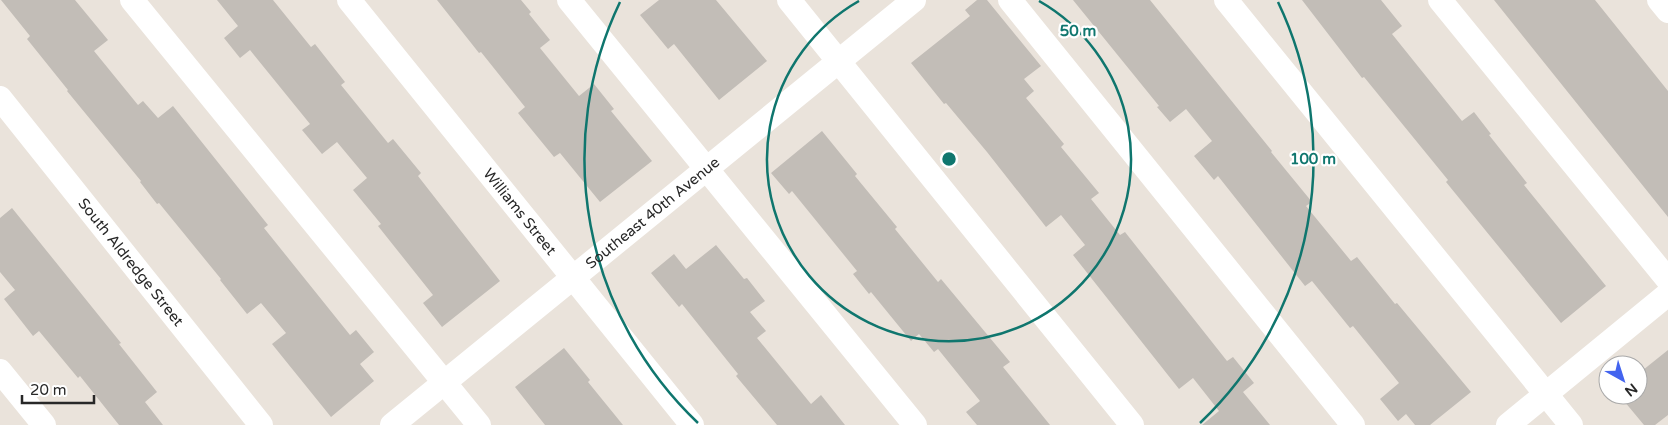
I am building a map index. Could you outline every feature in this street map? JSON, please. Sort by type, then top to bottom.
[{"type":"street","points":[[132,0],[479,425]]},
{"type":"street","name":"Williams Street","points":[[349,0],[572,279],[692,425]]},
{"type":"street","points":[[569,0],[915,425]]},
{"type":"street","points":[[789,0],[1132,425]]},
{"type":"street","name":"Southeast 40th Avenue","points":[[392,425],[914,0]]},
{"type":"street","points":[[1010,0],[1352,425]]},
{"type":"street","points":[[1226,0],[1570,425]]},
{"type":"street","points":[[1440,0],[1668,280]]},
{"type":"street","points":[[1659,0],[1668,11]]},
{"type":"street","name":"South Aldredge Street","points":[[0,98],[261,425]]},
{"type":"street","points":[[1508,425],[1668,294]]},
{"type":"street","points":[[0,371],[44,425]]},
{"type":"building","points":[[1,0],[75,0],[108,40],[94,51],[138,105],[143,101],[158,118],[173,106],[268,225],[264,228],[350,335],[356,330],[374,352],[360,364],[374,381],[331,417],[272,344],[286,333],[261,303],[247,314],[221,279],[159,203],[157,204],[141,181],[67,91],[27,39],[30,36]]},
{"type":"building","points":[[217,0],[273,0],[311,47],[315,44],[345,82],[341,85],[388,143],[393,139],[421,173],[418,176],[500,281],[442,327],[423,303],[433,295],[378,226],[381,224],[353,190],[367,178],[337,142],[322,154],[302,130],[310,124],[250,50],[240,58],[224,38],[238,26]]},
{"type":"building","points":[[437,0],[521,0],[531,12],[529,14],[550,40],[540,48],[579,96],[594,84],[614,109],[611,111],[652,161],[600,202],[560,153],[554,157],[518,113],[525,107]]},
{"type":"building","points":[[659,0],[716,0],[767,61],[719,100],[674,44],[668,49],[640,15]]},
{"type":"building","points":[[977,0],[987,0],[1041,66],[1024,79],[1034,91],[1026,98],[1064,144],[1061,147],[1099,193],[1091,199],[1120,235],[1125,232],[1227,361],[1233,357],[1254,383],[1243,392],[1270,425],[1202,425],[1219,411],[1193,378],[1179,389],[1073,255],[1085,245],[1061,215],[1046,227],[987,152],[946,103],[944,104],[911,63],[970,16],[965,10]]},
{"type":"building","points":[[1073,0],[1150,0],[1312,202],[1306,206],[1351,261],[1357,257],[1471,392],[1430,425],[1415,425],[1406,414],[1398,421],[1380,399],[1399,383],[1353,326],[1350,328],[1312,281],[1305,286],[1218,176],[1214,180],[1194,156],[1212,141],[1186,109],[1170,122]]},
{"type":"building","points":[[1302,0],[1381,0],[1402,26],[1392,34],[1462,121],[1474,112],[1491,134],[1489,135],[1527,183],[1524,185],[1606,286],[1561,323],[1446,182],[1448,180],[1364,77],[1362,78]]},
{"type":"building","points":[[1494,0],[1595,0],[1668,91],[1668,217]]},
{"type":"building","points":[[822,131],[857,174],[855,176],[897,227],[895,229],[938,282],[941,279],[1010,362],[1003,367],[1050,425],[977,425],[966,412],[980,401],[938,349],[934,352],[919,334],[911,341],[871,292],[869,294],[853,274],[857,271],[792,191],[789,194],[771,173]]},
{"type":"building","points":[[12,208],[121,343],[119,344],[157,392],[145,402],[163,425],[119,425],[80,376],[78,378],[39,331],[33,336],[4,299],[15,290],[0,272],[0,218]]},
{"type":"building","points":[[716,245],[744,279],[747,278],[765,301],[750,312],[766,331],[757,338],[811,404],[821,395],[845,425],[777,425],[736,376],[738,374],[682,304],[679,307],[651,273],[674,254],[686,269]]},
{"type":"building","points":[[564,348],[590,380],[588,382],[623,425],[545,425],[515,387]]},
{"type":"building","points":[[1668,350],[1668,415],[1655,425],[1644,425],[1627,405],[1648,405],[1648,366]]}]
